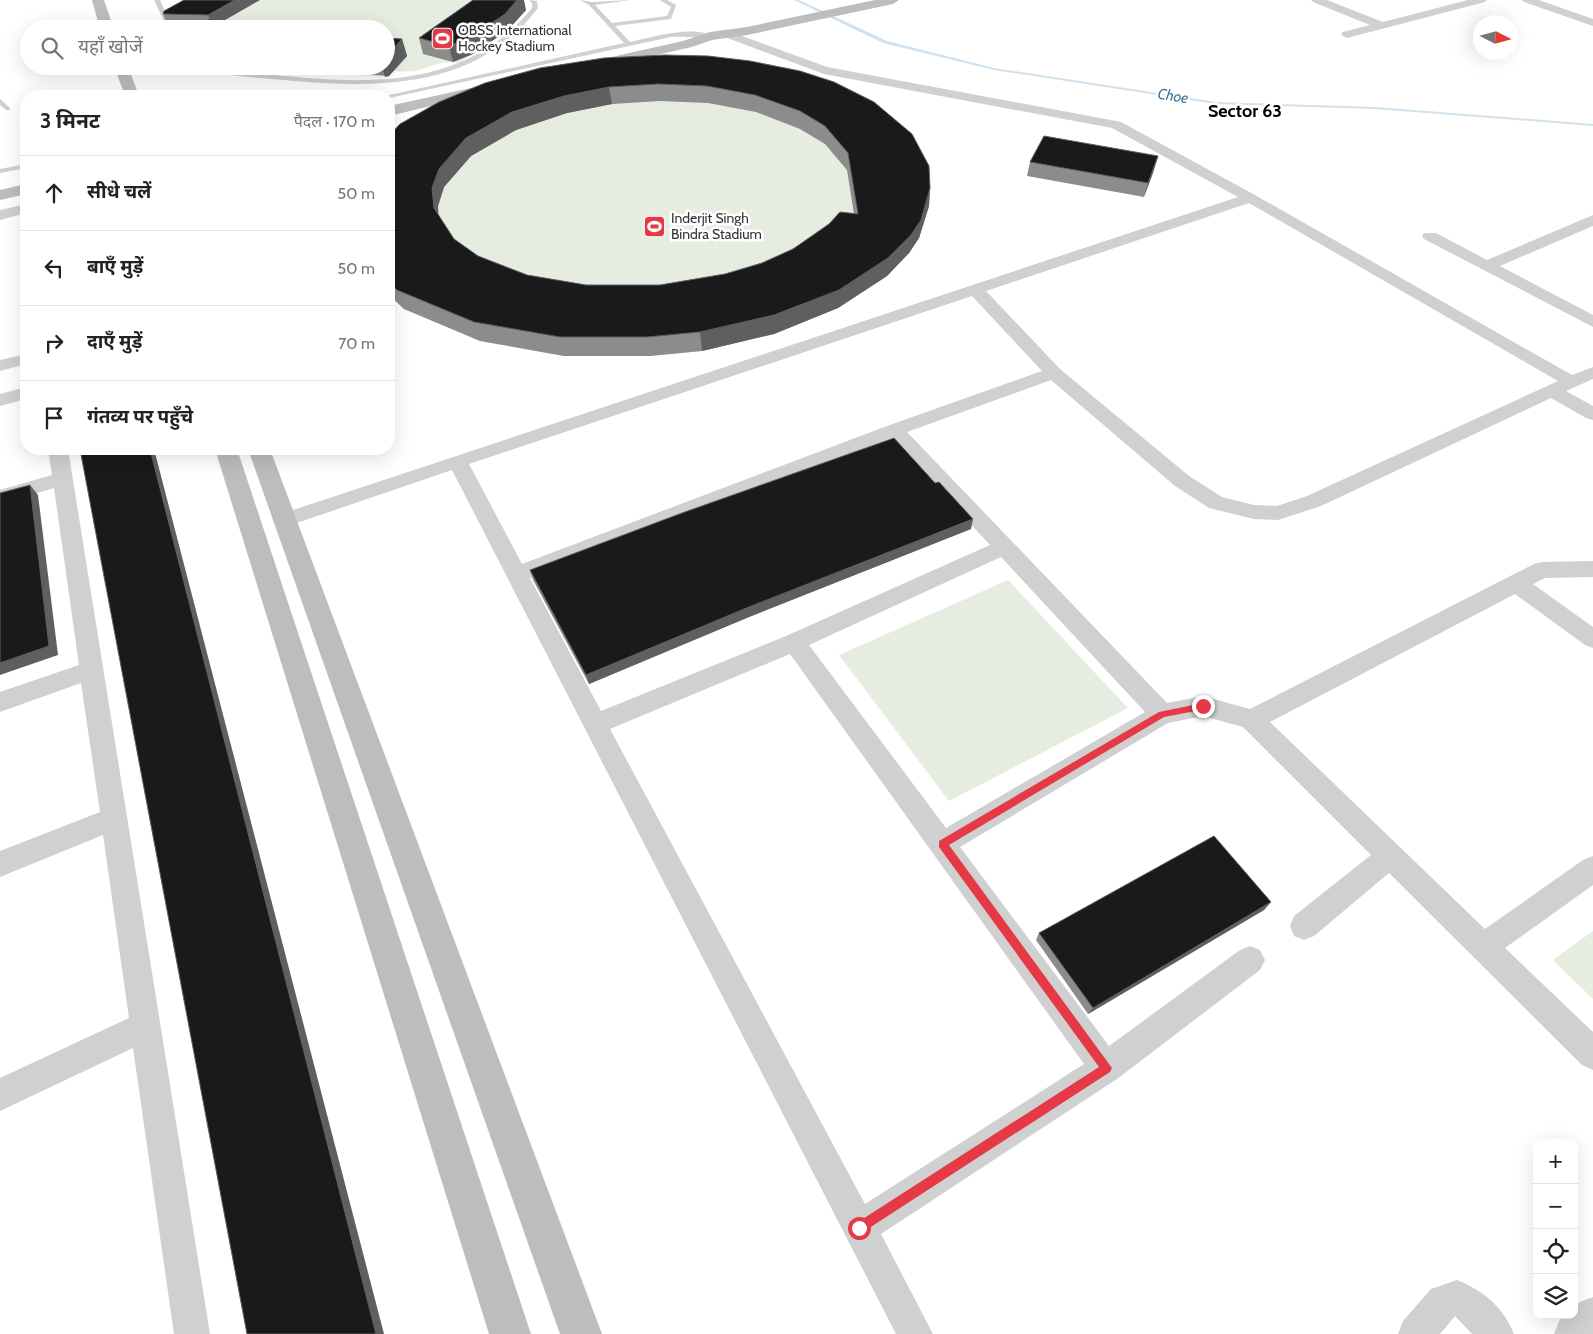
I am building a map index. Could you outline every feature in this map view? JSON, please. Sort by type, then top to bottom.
[{"type":"main road","points":[[98,0],[104,20]]},
{"type":"main road","points":[[395,109],[686,44],[710,36],[747,31],[889,1]]},
{"type":"main road","points":[[125,75],[133,90]]},
{"type":"main road","points":[[0,195],[20,190]]},
{"type":"main road","points":[[228,455],[510,1334]]},
{"type":"main road","points":[[261,455],[581,1334]]},
{"type":"street","points":[[1317,0],[1382,26]]},
{"type":"street","points":[[1347,34],[1481,0]]},
{"type":"street","points":[[1528,0],[1593,24]]},
{"type":"street","points":[[1552,9],[1575,2]]},
{"type":"street","points":[[1422,5],[1436,11]]},
{"type":"street","points":[[726,34],[824,70],[1105,122],[1125,129],[1250,198],[1572,382]]},
{"type":"street","points":[[285,520],[975,288],[1250,198]]},
{"type":"street","points":[[0,215],[20,210]]},
{"type":"street","points":[[1486,266],[1593,220]]},
{"type":"street","points":[[1430,236],[1593,322]]},
{"type":"street","points":[[975,288],[1054,373],[1182,481],[1216,503],[1254,512],[1278,513],[1314,501],[1554,392],[1593,372]]},
{"type":"street","points":[[0,366],[20,361]]},
{"type":"street","points":[[517,574],[894,430],[1054,373]]},
{"type":"street","points":[[1554,392],[1593,414]]},
{"type":"street","points":[[0,400],[20,395]]},
{"type":"street","points":[[894,430],[1162,714]]},
{"type":"street","points":[[59,455],[192,1334]]},
{"type":"street","points":[[457,461],[915,1334]]},
{"type":"street","points":[[0,497],[63,479]]},
{"type":"street","points":[[595,724],[794,642],[1005,547]]},
{"type":"street","points":[[1252,720],[1542,570],[1593,569]]},
{"type":"street","points":[[1516,583],[1593,639]]},
{"type":"street","points":[[794,642],[1106,1068]]},
{"type":"street","points":[[0,702],[92,670]]},
{"type":"street","points":[[942,844],[1162,714],[1203,706],[1238,715],[1252,720],[1593,1054]]},
{"type":"street","points":[[0,864],[114,818]]},
{"type":"street","points":[[1304,926],[1390,856]]},
{"type":"street","points":[[1483,947],[1593,869]]},
{"type":"street","points":[[859,1228],[1106,1068],[1250,960]]},
{"type":"street","points":[[0,1096],[146,1026]]},
{"type":"street","points":[[1416,1334],[1444,1302],[1457,1298],[1472,1306],[1496,1334]]},
{"type":"street","points":[[1572,1334],[1593,1315]]},
{"type":"lane","points":[[157,0],[166,19],[197,0]]},
{"type":"lane","points":[[252,75],[346,84],[406,80],[446,71],[491,51],[508,38],[535,8],[532,0]]},
{"type":"lane","points":[[582,0],[591,4],[629,45]]},
{"type":"lane","points":[[591,4],[628,0]]},
{"type":"lane","points":[[612,25],[669,18],[674,6],[663,0]]},
{"type":"lane","points":[[395,95],[680,34],[710,36]]},
{"type":"lane","points":[[0,101],[8,109]]},
{"type":"lane","points":[[0,172],[20,167]]},
{"type":"shaded area","name":"OBSS International Hockey Stadium","points":[[211,0],[513,0],[514,9],[526,10],[495,40],[458,63],[446,62],[414,71],[395,71],[395,20],[179,20]]},
{"type":"shaded area","name":"Inderjit Singh Bindra Stadium","points":[[709,73],[929,206],[917,241],[909,253],[838,308],[774,334],[702,351],[650,356],[564,356],[480,341],[404,309],[395,220],[395,158]]},
{"type":"shaded area","name":"OBSS International Hockey Stadium","points":[[354,75],[390,75],[388,77]]},
{"type":"shaded area","points":[[1008,580],[1128,708],[949,801],[839,655]]},
{"type":"shaded area","points":[[1593,931],[1593,999],[1553,960]]},
{"type":"building","points":[[184,0],[235,0],[208,15],[163,14],[164,11]]},
{"type":"building","points":[[473,0],[517,0],[505,14],[469,38],[449,46],[419,38]]},
{"type":"building","points":[[395,39],[402,39],[395,47]]},
{"type":"building","points":[[665,55],[708,56],[750,61],[800,71],[834,82],[874,102],[912,134],[929,166],[930,188],[921,220],[911,235],[888,258],[839,290],[774,315],[700,332],[647,337],[560,337],[474,322],[397,290],[395,288],[395,129],[400,124],[439,102],[485,83],[540,68],[604,58]],"holes":[[[658,84],[707,86],[755,95],[800,111],[825,126],[848,153],[858,214],[840,212],[829,224],[793,249],[762,263],[725,274],[660,285],[586,285],[527,275],[478,256],[454,239],[434,208],[432,188],[439,169],[466,138],[512,112],[564,96],[609,87]]]},
{"type":"building","points":[[1044,136],[1158,156],[1148,183],[1030,162]]},
{"type":"building","points":[[894,438],[935,483],[939,482],[973,519],[749,607],[586,675],[530,570],[682,513]]},
{"type":"building","points":[[81,455],[152,455],[376,1334],[247,1334]]},
{"type":"building","points":[[30,485],[49,646],[0,663],[0,493]]},
{"type":"building","points":[[1214,836],[1271,902],[1093,1008],[1039,933]]},
{"type":"waterway","name":"Choe","points":[[796,0],[885,42],[994,69],[1216,103],[1375,108],[1593,125]]},
{"type":"place","name":"OBSS International Hockey Stadium","points":[[442,38]]},
{"type":"place","name":"Inderjit Singh Bindra Stadium","points":[[655,226]]},
{"type":"district","name":"Sector 63","points":[[1245,111]]},
{"type":"route","points":[[859,1228],[1106,1068],[942,844],[1162,714],[1203,706]]}]
